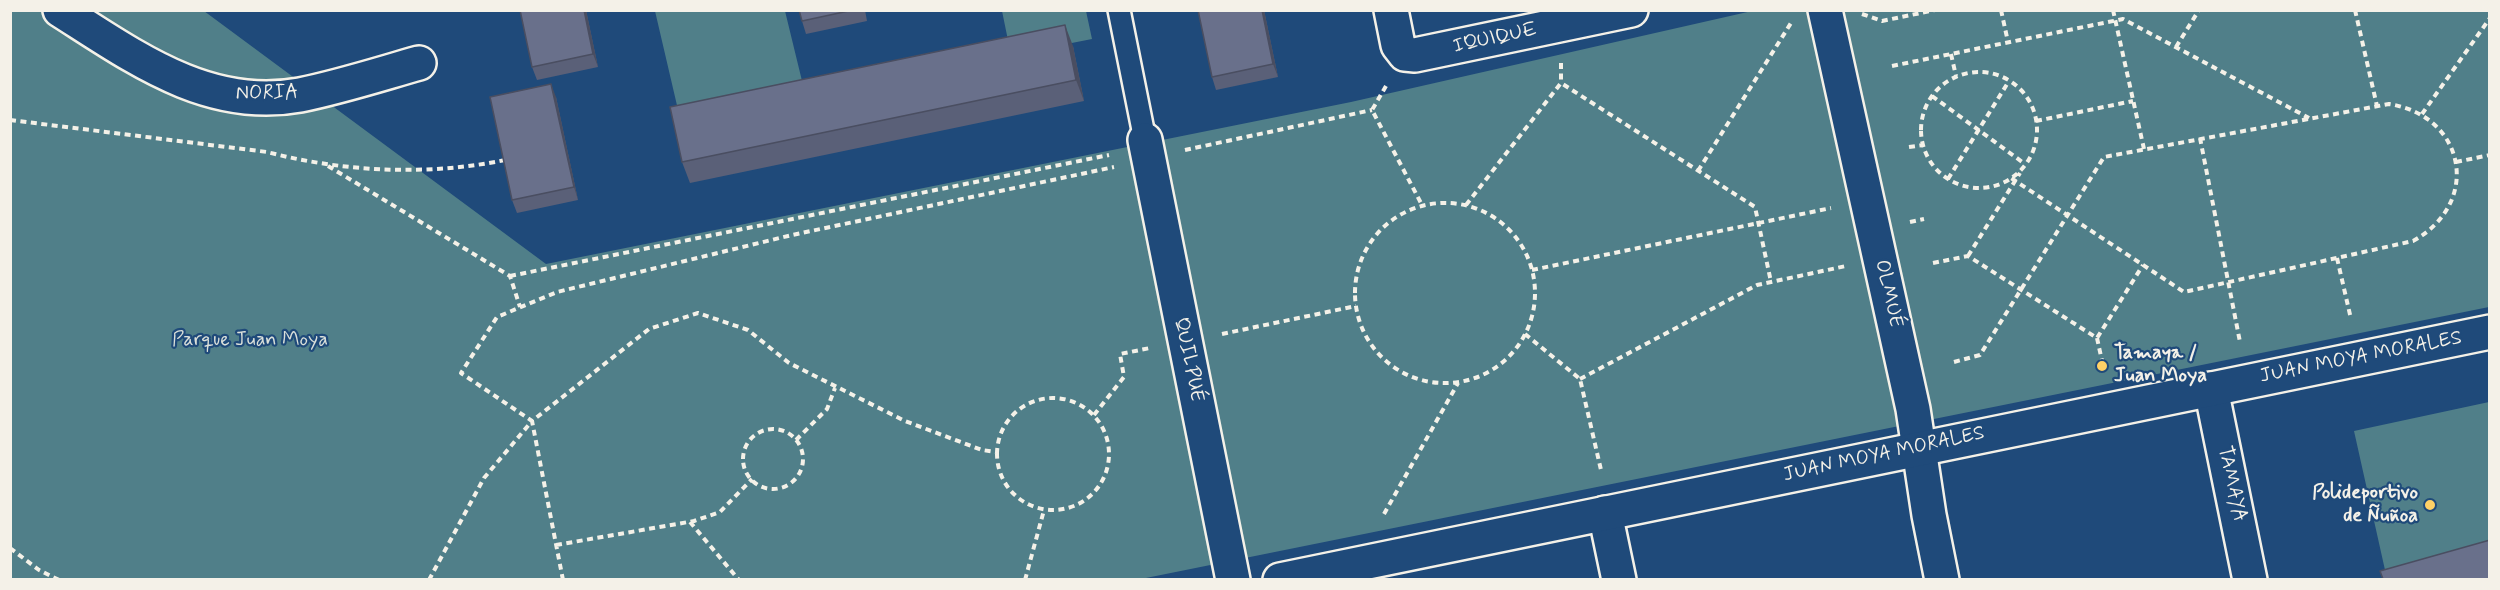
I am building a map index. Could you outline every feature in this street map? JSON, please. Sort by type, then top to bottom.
[{"type":"street","name":"NORIA","points":[[60,10],[151,68],[202,90],[245,98],[298,95],[419,63]]},
{"type":"street","points":[[1391,10],[1398,45],[1405,54]]},
{"type":"street","name":"IQUIQUE","points":[[1405,54],[1415,55],[1631,10]]},
{"type":"street","name":"OLMUÉ","points":[[1810,13],[1906,372],[1929,515],[1942,579]]},
{"type":"street","name":"QUILPUÉ","points":[[1146,150],[1233,579]]},
{"type":"street","name":"JUAN MOYA MORALES","points":[[1294,578],[2490,332]]},
{"type":"street","name":"TAMAYA","points":[[2211,388],[2250,579]]},
{"type":"street","points":[[1605,513],[1619,579]]},
{"type":"lane","points":[[1119,10],[1146,150]]},
{"type":"path","points":[[1853,10],[1882,21],[1935,10]]},
{"type":"path","points":[[2001,10],[2008,42]]},
{"type":"path","points":[[2113,10],[2144,149]]},
{"type":"path","points":[[2176,46],[2199,10]]},
{"type":"path","points":[[2355,10],[2377,106]]},
{"type":"path","points":[[1698,171],[1810,13]]},
{"type":"path","points":[[2422,114],[2490,18]]},
{"type":"path","points":[[1892,66],[2123,19],[2309,118]]},
{"type":"path","points":[[563,579],[532,421],[461,373],[497,317],[557,292],[1146,150],[1372,110],[1405,54]]},
{"type":"path","points":[[1951,54],[1956,76]]},
{"type":"path","points":[[1954,362],[1980,355],[2068,216],[2104,157],[2377,106],[2406,107],[2422,114],[2444,134],[2456,162],[2457,186],[2452,204],[2433,228],[2414,241],[2184,292],[2068,216],[2013,179],[1981,188],[1966,186],[1948,179],[1929,159],[1923,145],[1921,126],[1925,107],[1932,96],[1956,76],[1967,72],[1986,71],[2019,88],[2030,103],[2036,121],[2036,140],[2025,164],[2013,179],[1968,256]]},
{"type":"path","points":[[1948,179],[2009,81]]},
{"type":"path","points":[[1466,205],[1561,83],[1755,207],[1770,282]]},
{"type":"path","points":[[1932,96],[2025,164]]},
{"type":"path","points":[[2036,121],[2133,101]]},
{"type":"path","points":[[1372,110],[1422,205]]},
{"type":"path","points":[[10,120],[267,152],[356,169],[469,168],[506,160]]},
{"type":"path","points":[[2200,138],[2240,342]]},
{"type":"path","points":[[1909,147],[1923,145]]},
{"type":"path","points":[[510,276],[1108,155]]},
{"type":"path","points":[[2456,162],[2490,155]]},
{"type":"path","points":[[324,164],[510,276],[520,307]]},
{"type":"path","points":[[1448,202],[1466,205],[1473,206],[1500,221],[1521,244],[1532,270],[1535,296],[1531,319],[1525,334],[1506,359],[1485,374],[1459,382],[1437,383],[1413,377],[1390,364],[1373,346],[1360,324],[1356,306],[1356,274],[1364,250],[1379,230],[1399,214],[1422,205],[1448,202]]},
{"type":"path","points":[[1532,270],[1834,208]]},
{"type":"path","points":[[1933,263],[1968,256],[2097,337]]},
{"type":"path","points":[[2337,258],[2351,319]]},
{"type":"path","points":[[2104,370],[2097,337],[2143,265]]},
{"type":"path","points":[[1580,379],[1757,285],[1846,266]]},
{"type":"path","points":[[1094,415],[1124,377],[1120,354],[1356,306]]},
{"type":"path","points":[[429,579],[484,478],[532,421],[649,329],[698,313],[748,330],[789,363],[835,388],[906,421],[982,450],[996,452]]},
{"type":"path","points":[[1525,334],[1580,379],[1601,470]]},
{"type":"path","points":[[1384,514],[1459,382]]},
{"type":"path","points":[[796,440],[827,409],[835,388]]},
{"type":"path","points":[[1042,398],[1060,398],[1079,404],[1094,415],[1104,431],[1109,449],[1108,466],[1102,482],[1091,495],[1077,505],[1061,510],[1044,510],[1022,500],[1005,483],[998,468],[996,452],[1000,433],[1010,417],[1024,405],[1042,398]]},
{"type":"path","points":[[768,428],[784,430],[796,440],[804,456],[797,478],[789,485],[769,489],[757,484],[743,463],[747,443],[758,432],[768,428]]},
{"type":"path","points":[[556,545],[689,521],[720,512],[752,479]]},
{"type":"path","points":[[1025,579],[1044,510]]},
{"type":"path","points":[[689,521],[739,579]]},
{"type":"path","points":[[10,548],[25,561],[59,579]]},
{"type":"green space","name":"Parque Juan Moya","points":[[10,11],[204,11],[546,264],[1351,102],[1752,11],[2489,11],[2489,307],[1141,579],[11,579]]},
{"type":"green space","points":[[655,11],[785,11],[803,85],[679,114]]},
{"type":"green space","points":[[1002,11],[1086,11],[1092,39],[1011,55]]},
{"type":"green space","name":"Polideportivo de Ñuñoa","points":[[2489,402],[2489,579],[2387,579],[2354,431]]},
{"type":"building","points":[[520,10],[584,10],[593,54],[532,67]]},
{"type":"building","points":[[799,10],[853,10],[802,21]]},
{"type":"building","points":[[1198,10],[1262,10],[1273,64],[1212,77]]},
{"type":"building","points":[[1065,25],[1076,80],[682,162],[670,107]]},
{"type":"building","points":[[551,84],[574,187],[512,200],[490,97]]},
{"type":"building","points":[[2490,540],[2490,579],[2383,579],[2380,571]]},
{"type":"place","name":"Tamaya / Juan Moya","points":[[2102,366]]},
{"type":"place","name":"Polideportivo de Ñuñoa","points":[[2430,505]]}]
